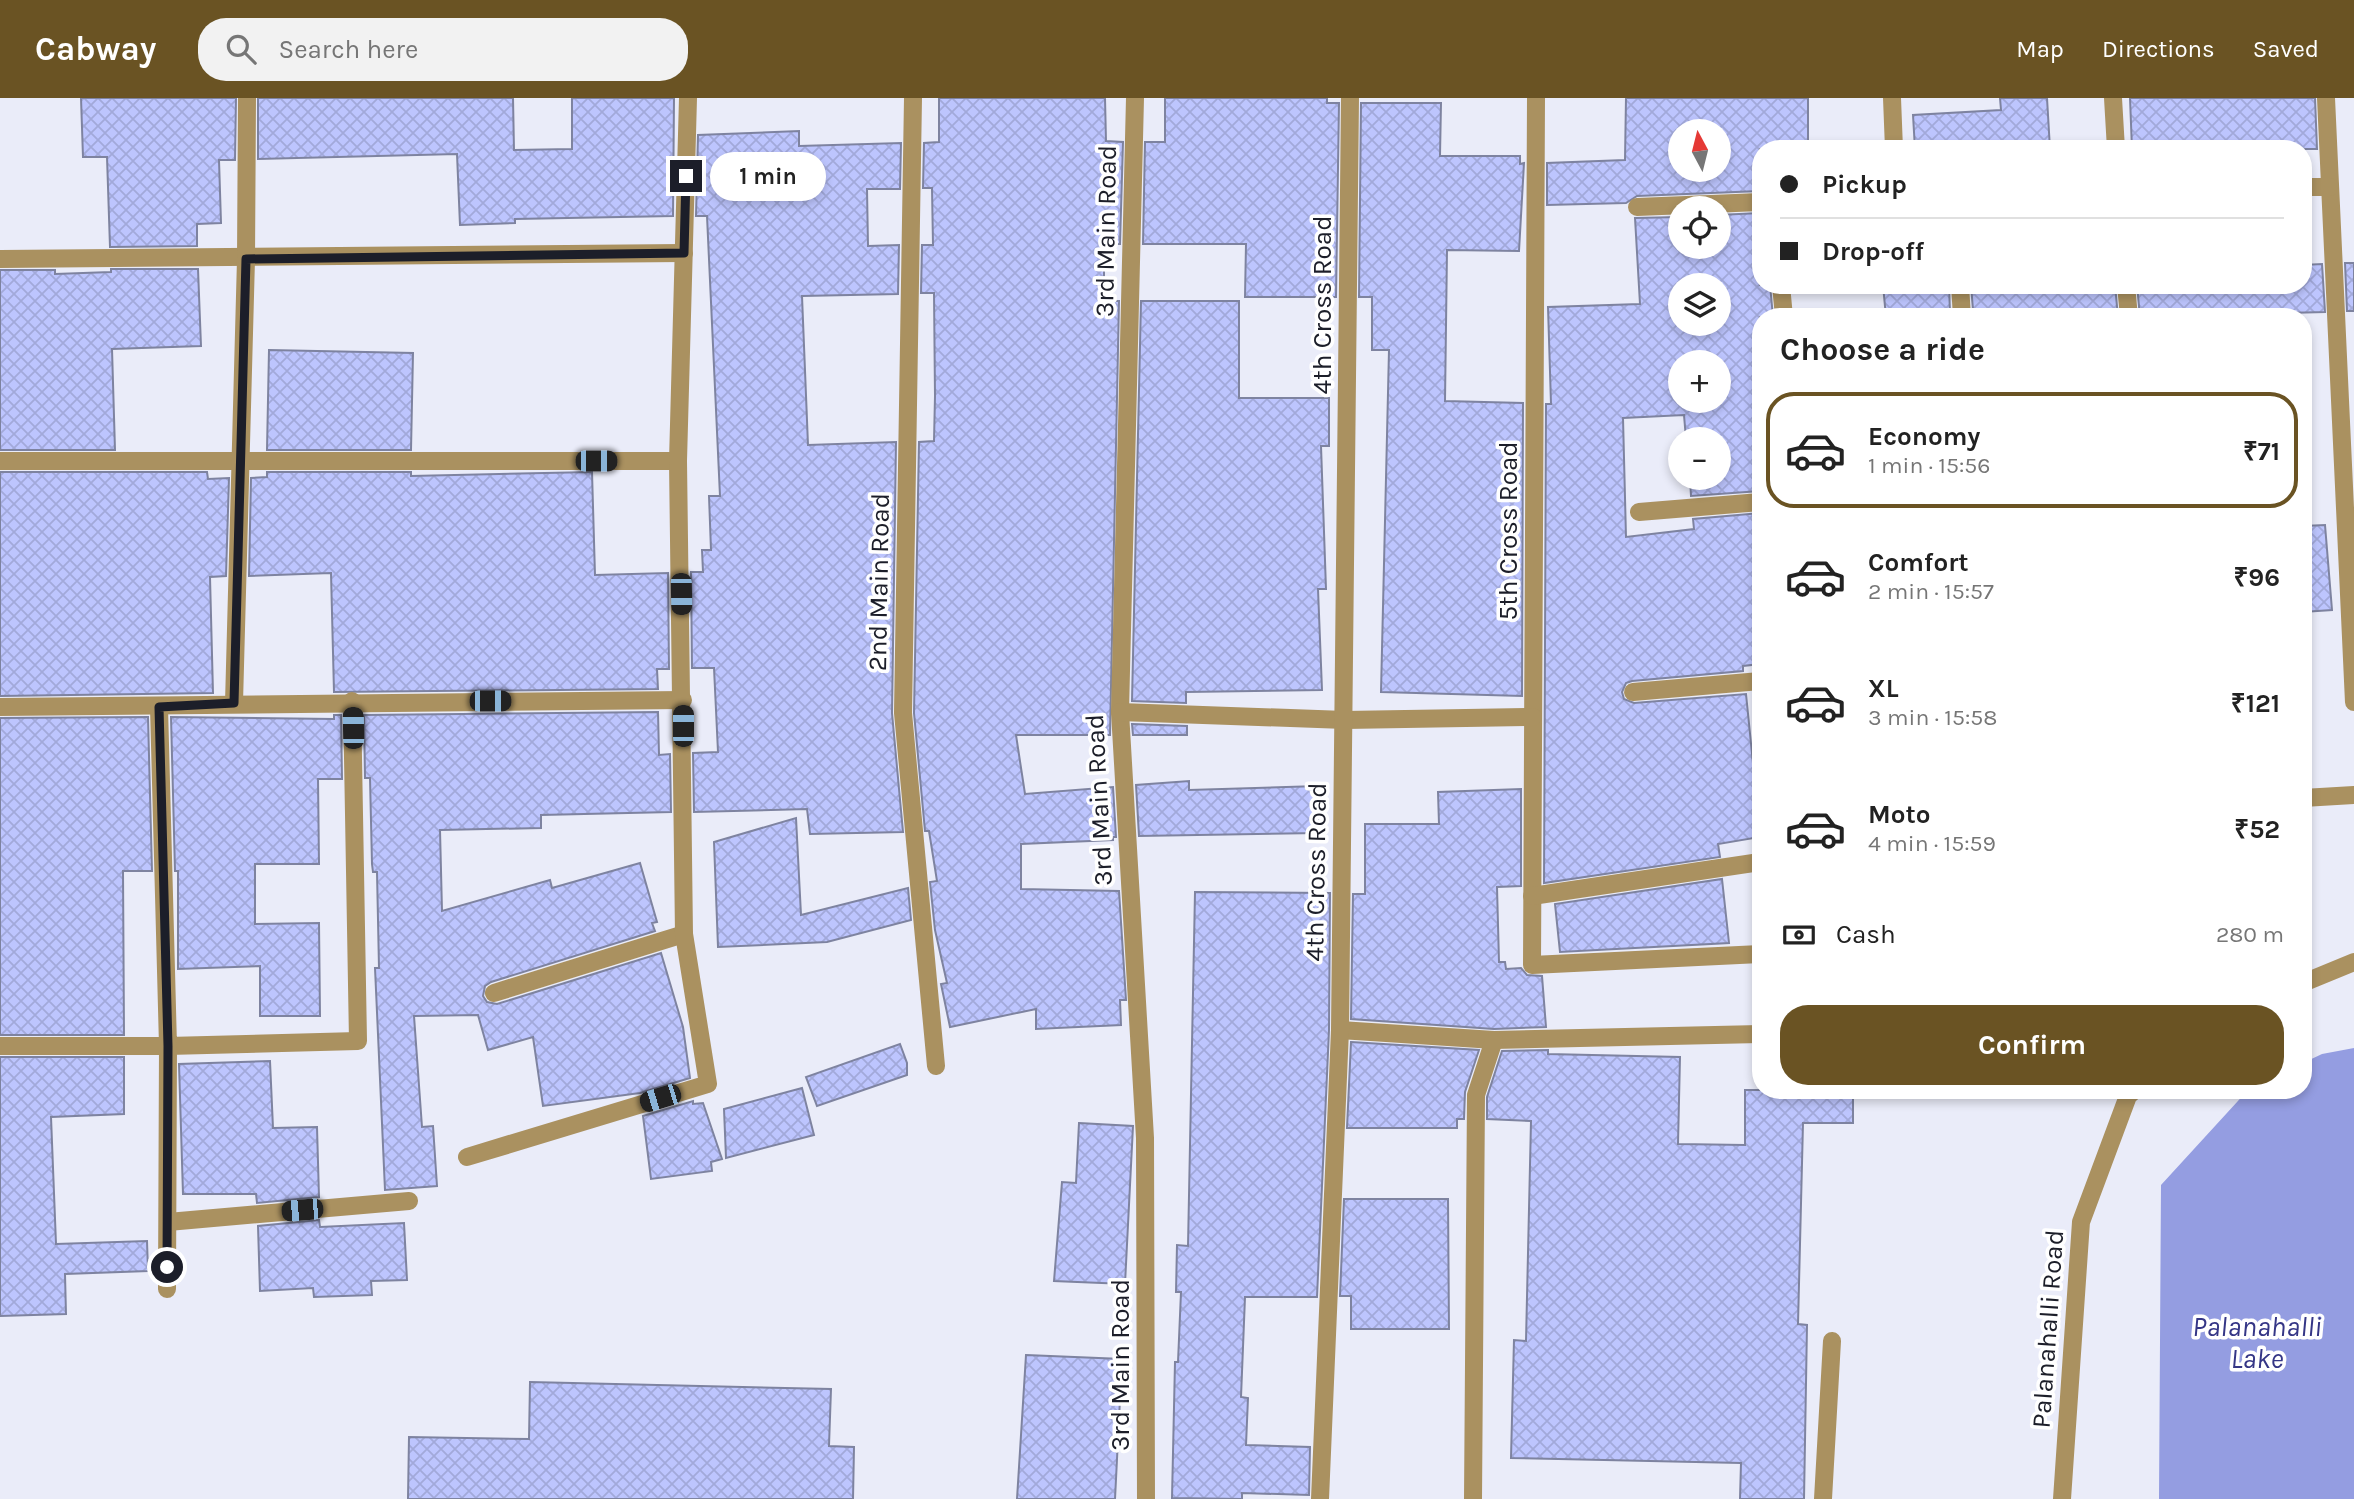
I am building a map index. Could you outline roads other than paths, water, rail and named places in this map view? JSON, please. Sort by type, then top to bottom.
[{"type":"street","points":[[234,703],[246,259],[247,98]]},
{"type":"street","points":[[467,1157],[708,1083],[684,934],[678,461],[688,98]]},
{"type":"street","name":"2nd Main Road","points":[[913,98],[903,713],[936,1066]]},
{"type":"street","name":"3rd Main Road","points":[[1135,98],[1120,712],[1145,1138],[1146,1499]]},
{"type":"street","name":"4th Cross Road","points":[[1320,1499],[1340,1030],[1350,98]]},
{"type":"street","name":"5th Cross Road","points":[[1536,98],[1532,965],[1752,954]]},
{"type":"street","points":[[1892,98],[1894,140]]},
{"type":"street","points":[[2113,98],[2115,140]]},
{"type":"street","points":[[2326,98],[2354,702]]},
{"type":"street","points":[[2312,187],[2330,187]]},
{"type":"street","points":[[1637,207],[1752,202]]},
{"type":"street","points":[[0,259],[246,259],[684,253]]},
{"type":"street","points":[[0,461],[678,461]]},
{"type":"street","points":[[1639,512],[1752,503]]},
{"type":"street","points":[[1633,692],[1752,682]]},
{"type":"street","points":[[0,707],[159,707],[352,701],[683,700]]},
{"type":"street","points":[[0,1046],[168,1046],[358,1041],[352,701]]},
{"type":"street","points":[[159,707],[168,1046],[167,1289]]},
{"type":"street","points":[[1120,712],[1345,720],[1533,717]]},
{"type":"street","points":[[2312,797],[2354,795]]},
{"type":"street","points":[[1532,896],[1752,863]]},
{"type":"street","points":[[494,993],[684,934]]},
{"type":"street","points":[[2312,979],[2354,962]]},
{"type":"street","points":[[1340,1030],[1494,1040],[1752,1034]]},
{"type":"street","points":[[1472,1499],[1476,1095],[1494,1040]]},
{"type":"street","name":"Palanahalli Road","points":[[2062,1499],[2081,1222],[2127,1099]]},
{"type":"street","points":[[168,1222],[409,1201]]},
{"type":"street","points":[[1823,1499],[1832,1341]]},
{"type":"water","name":"Palanahalli Lake","points":[[2354,1048],[2354,1499],[2159,1499],[2161,1185],[2240,1099],[2312,1099],[2312,1059],[2322,1054]]}]
